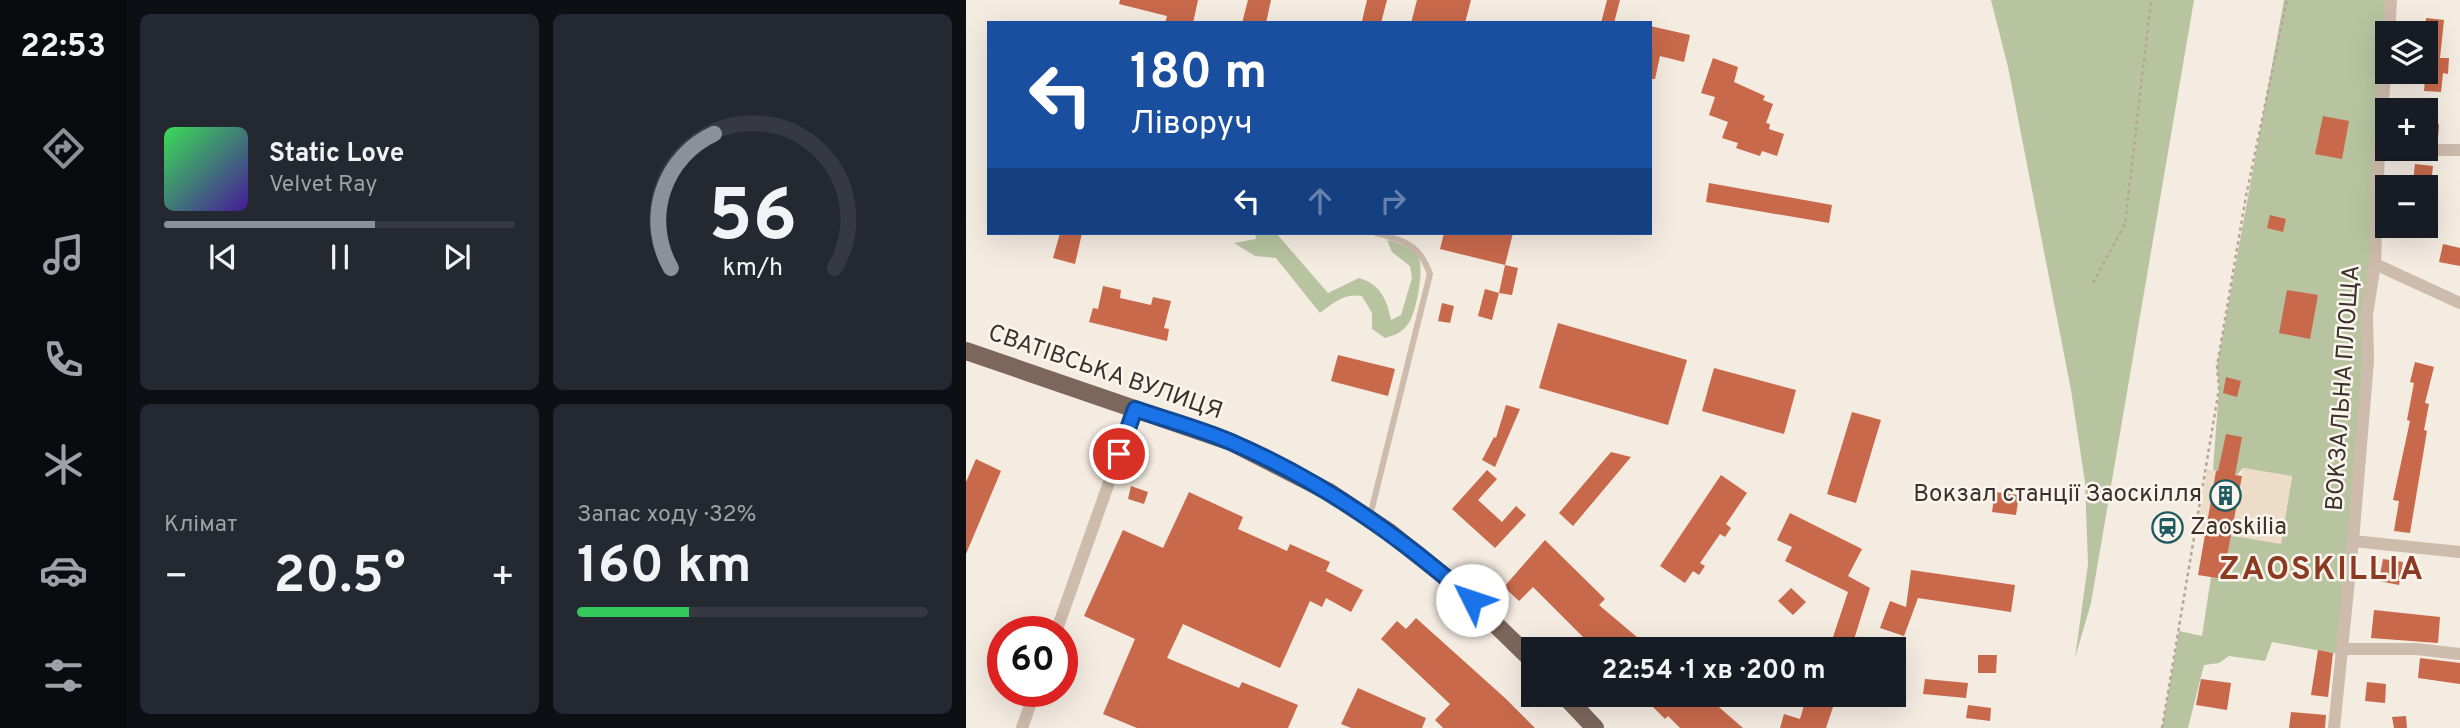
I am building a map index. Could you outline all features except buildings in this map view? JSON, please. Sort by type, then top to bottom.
[{"type":"main road","name":"СВАТІВСЬКА ВУЛИЦЯ","points":[[966,351],[1231,442],[1329,492],[1369,518],[1452,583],[1521,649]]},
{"type":"main road","points":[[1575,707],[1595,728]]},
{"type":"street","points":[[2390,21],[2391,0]]},
{"type":"street","points":[[2438,150],[2460,150]]},
{"type":"street","name":"ВОКЗАЛЬНА ПЛОЩА","points":[[2334,728],[2354,541],[2368,361],[2367,315],[2375,264],[2379,161]]},
{"type":"street","points":[[2375,264],[2460,303]]},
{"type":"street","points":[[1062,616],[1135,409]]},
{"type":"street","points":[[2354,541],[2460,552]]},
{"type":"street","points":[[2344,649],[2416,649],[2460,654]]},
{"type":"street","points":[[1022,728],[1029,707]]},
{"type":"lane","points":[[1369,518],[1414,347],[1430,274],[1423,254],[1404,240],[1384,235]]},
{"type":"path","points":[[2093,284],[2125,224],[2151,0]]},
{"type":"path","points":[[2162,728],[2219,389],[2217,366],[2286,0]]},
{"type":"green space","points":[[1991,0],[2194,0],[2091,603],[2075,658],[2088,564],[2085,482],[2071,390],[2008,67]]},
{"type":"green space","points":[[2284,0],[2391,0],[2389,21],[2375,21],[2375,84],[2385,84],[2384,98],[2375,98],[2375,161],[2379,161],[2378,175],[2375,175],[2375,223],[2344,655],[2272,642],[2265,661],[2229,656],[2219,663],[2204,665],[2188,728],[2162,728],[2179,631],[2202,636],[2211,577],[2223,579],[2231,536],[2281,541],[2292,477],[2243,468],[2237,475],[2213,470],[2219,389],[2217,366]]},
{"type":"green space","points":[[1255,235],[1278,235],[1328,293],[1359,278],[1372,284],[1385,299],[1391,320],[1401,315],[1412,278],[1410,266],[1392,252],[1387,240],[1401,244],[1417,255],[1420,265],[1420,282],[1411,319],[1401,332],[1385,338],[1372,329],[1372,313],[1362,296],[1345,297],[1320,313],[1276,258],[1255,256],[1234,243],[1256,239]]},
{"type":"shaded area","points":[[2243,468],[2292,476],[2281,544],[2197,530],[2207,469],[2216,471],[2208,515],[2233,519]]},
{"type":"place","name":"Вокзал станції Заоскілля","points":[[2225,495]]},
{"type":"place","name":"Zaoskilia","points":[[2167,528]]},
{"type":"district","name":"ZAOSKILLIA","points":[[2322,571]]},
{"type":"route","points":[[1119,454],[1135,409],[1231,442],[1329,492],[1389,532],[1472,600]]}]
